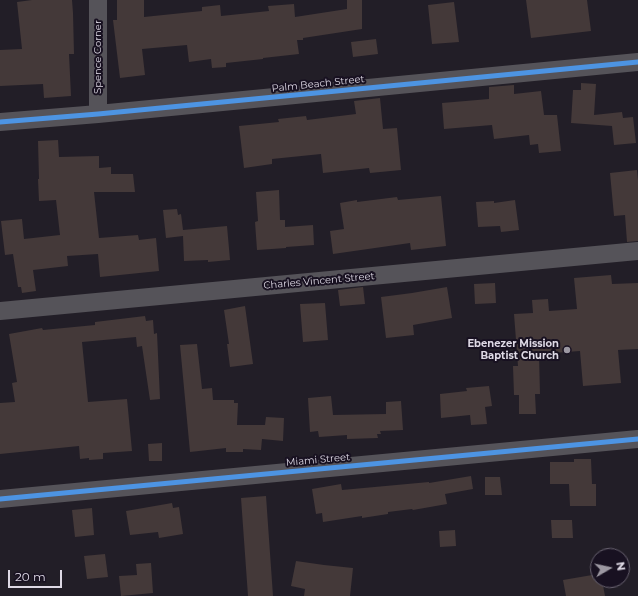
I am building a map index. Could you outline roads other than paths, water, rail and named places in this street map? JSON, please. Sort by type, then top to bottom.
[{"type":"street","name":"Spence Corner","points":[[98,0],[98,114]]},
{"type":"street","name":"Palm Beach Street","points":[[0,122],[98,114],[638,62]]},
{"type":"street","name":"Charles Vincent Street","points":[[0,310],[638,251]]},
{"type":"street","name":"Miami Street","points":[[0,499],[638,439]]},
{"type":"place","name":"Ebenezer Mission Baptist Church","points":[[567,350]]}]
